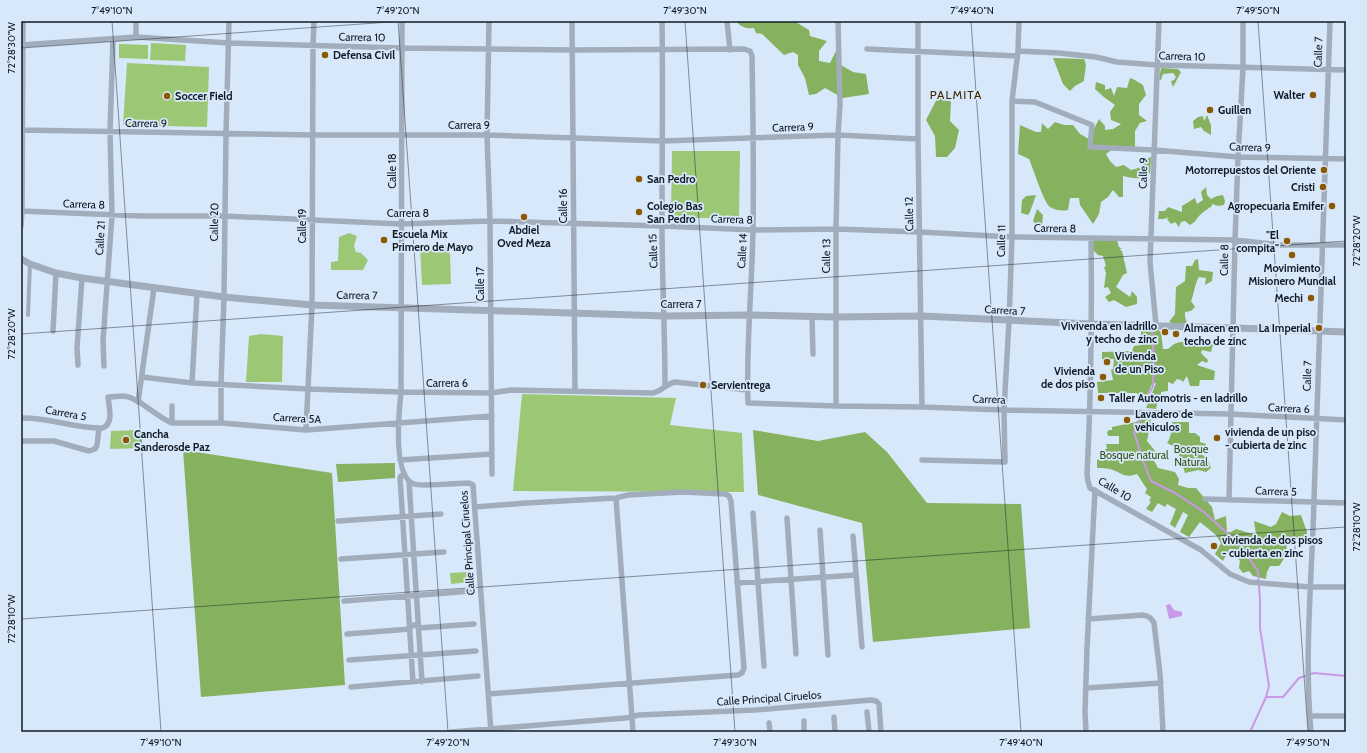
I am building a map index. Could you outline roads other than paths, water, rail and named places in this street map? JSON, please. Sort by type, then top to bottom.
[{"type":"street","points":[[21,226],[22,45],[24,21]]},
{"type":"street","points":[[136,21],[136,37]]},
{"type":"street","name":"Calle 20","points":[[220,423],[229,21]]},
{"type":"street","name":"Calle 19","points":[[306,430],[312,305],[314,21]]},
{"type":"street","name":"Calle 18","points":[[401,392],[402,21]]},
{"type":"street","name":"Calle 17","points":[[489,21],[486,135],[490,221],[492,474]]},
{"type":"street","name":"Calle 16","points":[[572,21],[575,391]]},
{"type":"street","name":"Calle 15","points":[[662,21],[662,226],[665,316],[665,385]]},
{"type":"street","points":[[727,21],[730,50]]},
{"type":"street","name":"Calle 12","points":[[918,21],[918,139],[922,407]]},
{"type":"street","name":"Calle 11","points":[[922,460],[1005,462],[1004,410],[1012,237],[1012,101],[1019,21]]},
{"type":"street","name":"Calle 9","points":[[1156,325],[1150,262],[1156,65],[1159,21]]},
{"type":"street","name":"Calle 8","points":[[1229,499],[1235,240],[1243,68],[1243,21]]},
{"type":"street","name":"Calle 7","points":[[1312,732],[1309,673],[1310,587],[1330,21]]},
{"type":"street","name":"Calle 13","points":[[836,406],[836,229],[840,105],[838,24]]},
{"type":"street","name":"Carrera 10","points":[[22,45],[136,37],[229,43],[313,46],[750,51]]},
{"type":"street","name":"Calle 21","points":[[104,366],[103,341],[112,215],[110,132],[113,39]]},
{"type":"street","name":"Carrera 10","points":[[867,49],[1081,55],[1096,56],[1117,62],[1156,65],[1346,70]]},
{"type":"street","name":"Calle 14","points":[[748,403],[749,315],[753,230],[752,56],[750,51]]},
{"type":"street","name":"Carrera 9","points":[[1012,101],[1035,102],[1092,125],[1090,148],[1154,150],[1238,157],[1346,159]]},
{"type":"street","name":"Carrera 9","points":[[22,130],[313,135],[486,135],[663,141],[838,135],[918,139]]},
{"type":"street","name":"Carrera 8","points":[[22,211],[112,215],[224,216],[312,219],[402,224],[490,221],[753,230],[836,229],[1012,237],[1235,240],[1281,245],[1346,246]]},
{"type":"street","name":"Calle 10","points":[[1091,238],[1092,324],[1087,475],[1090,488],[1201,550],[1230,574],[1249,582],[1310,587],[1346,587]]},
{"type":"street","name":"Carrera 7","points":[[21,259],[30,264],[56,273],[82,278],[197,294],[312,305],[665,316],[921,316],[1009,321],[1346,332]]},
{"type":"street","points":[[28,315],[30,264]]},
{"type":"street","points":[[53,331],[56,273]]},
{"type":"street","points":[[78,365],[77,348],[82,278]]},
{"type":"street","points":[[138,402],[154,288]]},
{"type":"street","points":[[192,383],[197,294]]},
{"type":"street","points":[[812,316],[813,354]]},
{"type":"street","name":"Carrera 6","points":[[142,377],[192,383],[401,392],[491,393],[511,390],[652,393],[661,391],[665,385],[675,382],[747,390]]},
{"type":"street","points":[[401,392],[398,423],[400,460],[404,473],[409,481],[422,682]]},
{"type":"street","name":"Carrera 5A","points":[[108,426],[110,422],[108,397],[124,396],[138,402],[172,423],[220,423],[306,430],[492,416]]},
{"type":"street","name":"Carrera","points":[[748,403],[1230,414]]},
{"type":"street","points":[[172,406],[172,423]]},
{"type":"street","name":"Carrera 6","points":[[1230,414],[1346,420]]},
{"type":"street","name":"Carrera 5","points":[[21,418],[42,419],[99,428],[108,426]]},
{"type":"street","points":[[21,441],[54,441],[89,451],[95,449],[97,445],[99,428]]},
{"type":"street","points":[[400,460],[492,454]]},
{"type":"street","points":[[404,473],[400,478],[402,489],[413,682]]},
{"type":"street","name":"Calle Principal Ciruelos","points":[[409,481],[415,485],[469,483],[473,485],[491,731]]},
{"type":"street","points":[[402,489],[409,488]]},
{"type":"street","points":[[1086,732],[1085,712],[1088,618],[1095,490]]},
{"type":"street","points":[[475,507],[683,492],[725,494],[729,496],[731,501],[744,668],[742,673],[488,694]]},
{"type":"street","points":[[616,498],[633,732]]},
{"type":"street","name":"Carrera 5","points":[[1206,499],[1346,503]]},
{"type":"street","points":[[753,513],[764,666]]},
{"type":"street","points":[[338,521],[441,514]]},
{"type":"street","points":[[787,518],[796,654]]},
{"type":"street","points":[[820,530],[828,655]]},
{"type":"street","points":[[853,536],[862,647]]},
{"type":"street","points":[[341,559],[444,552]]},
{"type":"street","points":[[737,583],[856,575]]},
{"type":"street","points":[[344,601],[472,591]]},
{"type":"street","points":[[1088,618],[1138,615],[1152,618],[1154,623],[1161,683],[1163,732]]},
{"type":"street","points":[[347,634],[410,629],[411,626],[414,625],[419,628],[474,624]]},
{"type":"street","points":[[349,660],[476,651]]},
{"type":"street","points":[[351,687],[478,676]]},
{"type":"street","points":[[1086,688],[1161,683]]},
{"type":"street","name":"Calle Principal Ciruelos","points":[[632,717],[639,715],[754,710],[876,700],[879,704],[881,732]]},
{"type":"street","points":[[867,712],[869,732]]},
{"type":"street","points":[[1310,716],[1346,716]]},
{"type":"street","points":[[451,732],[491,731],[632,717]]},
{"type":"street","points":[[834,717],[835,732]]},
{"type":"street","points":[[804,721],[804,732]]},
{"type":"street","points":[[769,723],[770,732]]},
{"type":"waterway","points":[[1146,401],[1153,386],[1154,364],[1152,328]]},
{"type":"waterway","points":[[1142,415],[1134,432],[1151,481],[1175,493],[1204,512],[1238,543],[1258,571],[1260,628],[1269,686],[1266,697],[1250,732]]},
{"type":"waterway","points":[[1266,697],[1283,697],[1299,678],[1314,673],[1346,676]]},
{"type":"place","name":"Defensa Civil","points":[[325,55]]},
{"type":"place","name":"Walter","points":[[1313,95]]},
{"type":"place","name":"Soccer Field","points":[[167,96]]},
{"type":"place","name":"Guillen","points":[[1210,110]]},
{"type":"place","name":"Motorrepuestos del Oriente","points":[[1324,170]]},
{"type":"place","name":"San Pedro","points":[[639,179]]},
{"type":"place","name":"Cristi","points":[[1323,187]]},
{"type":"place","name":"Agropecuaria Emifer","points":[[1332,206]]},
{"type":"place","name":"Colegio Bas San Pedro","points":[[639,212]]},
{"type":"place","name":"Abdiel Oved Meza","points":[[524,217]]},
{"type":"place","name":"Escuela Mix Primero de Mayo","points":[[384,240]]},
{"type":"place","name":"\"El compita\"","points":[[1287,241]]},
{"type":"place","name":"Movimiento Misionero Mundial","points":[[1292,255]]},
{"type":"place","name":"Mechi","points":[[1311,298]]},
{"type":"place","name":"La Imperial","points":[[1319,328]]},
{"type":"place","name":"Vivivenda en ladrillo y techo de zinc","points":[[1165,332]]},
{"type":"place","name":"Almacen en techo de zinc","points":[[1176,334]]},
{"type":"place","name":"Vivienda de un Piso","points":[[1107,362]]},
{"type":"place","name":"Vivienda de dos piso","points":[[1103,377]]},
{"type":"place","name":"Servientrega","points":[[703,385]]},
{"type":"place","name":"Taller Automotris - en ladrillo","points":[[1101,398]]},
{"type":"place","name":"Lavadero de vehiculos","points":[[1127,420]]},
{"type":"place","name":"vivienda de un piso - cubierta de zinc","points":[[1217,438]]},
{"type":"place","name":"Cancha Sanderosde Paz","points":[[126,440]]},
{"type":"place","name":"vivienda de dos pisos - cubierta en zinc","points":[[1214,546]]},
{"type":"district","name":"PALMITA","points":[[956,95]]},
{"type":"park label","name":"Bosque natural","points":[[1134,455]]},
{"type":"park label","name":"Bosque Natural","points":[[1191,455]]}]
